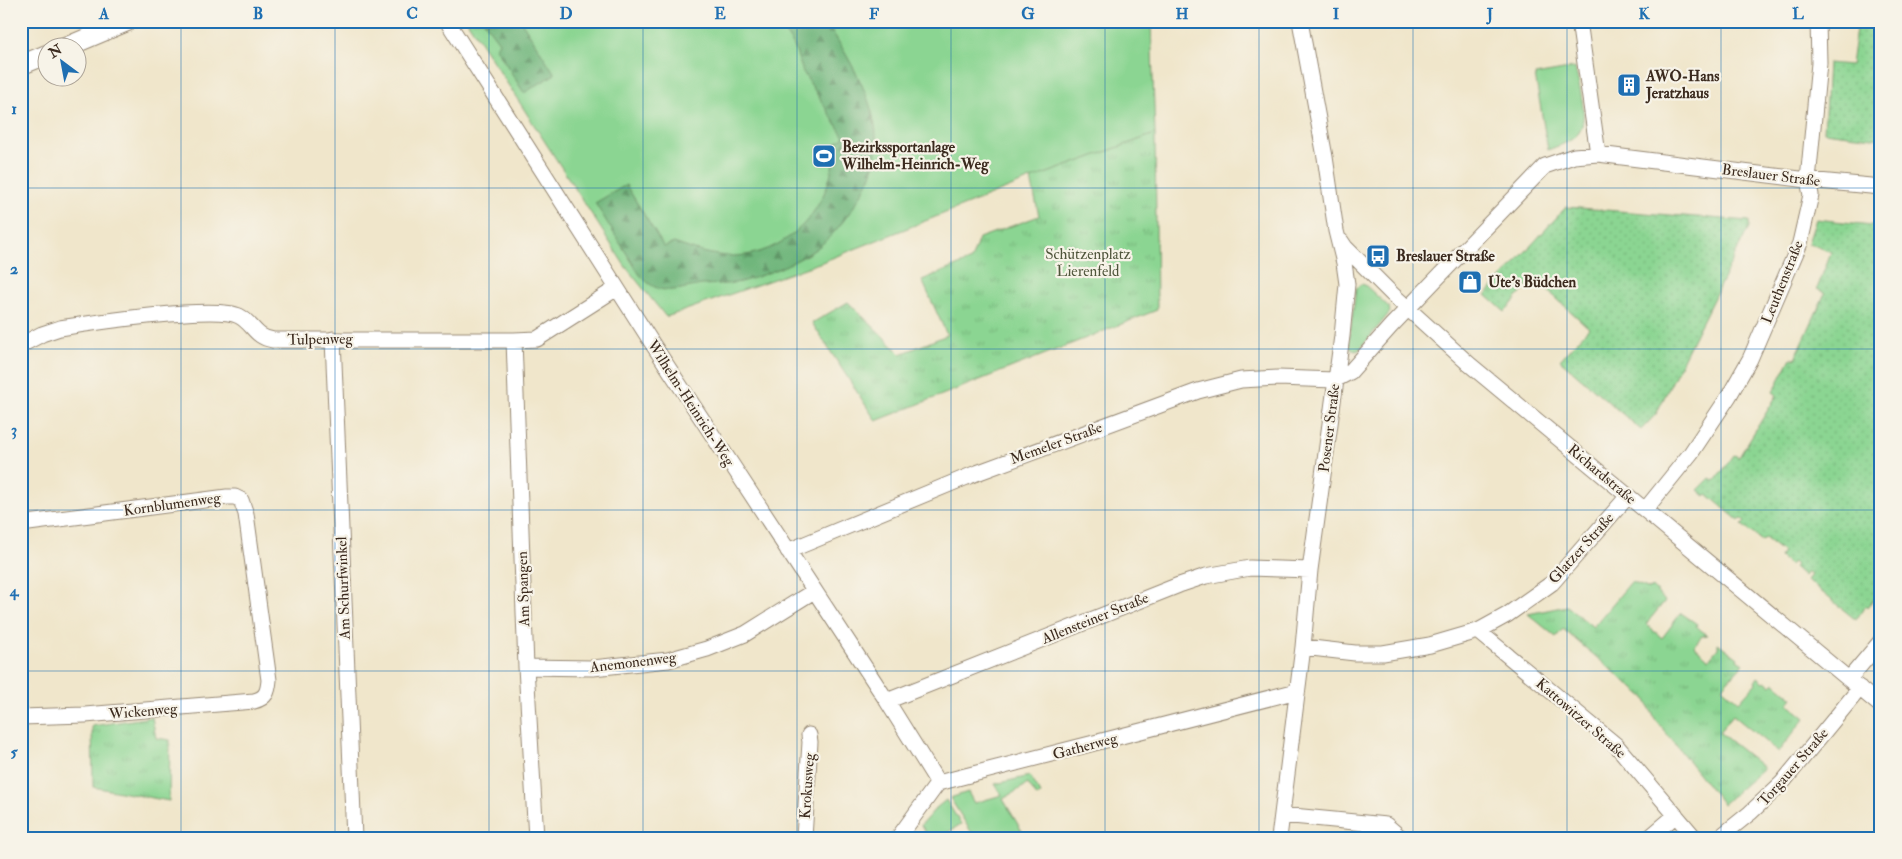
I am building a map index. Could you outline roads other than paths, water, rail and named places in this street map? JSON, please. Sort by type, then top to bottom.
[{"type":"main road","points":[[88,38],[128,21]]},
{"type":"main road","points":[[21,65],[38,58]]},
{"type":"street","name":"Wilhelm-Heinrich-Weg","points":[[447,21],[617,288],[887,701],[938,783]]},
{"type":"street","name":"Posener Straße","points":[[1279,838],[1303,647],[1310,570],[1347,284],[1336,231],[1325,157],[1300,21]]},
{"type":"street","points":[[1579,21],[1598,154]]},
{"type":"street","name":"Leuthenstraße","points":[[1645,510],[1692,453],[1729,396],[1750,359],[1800,243],[1811,195],[1808,180],[1820,63],[1818,21]]},
{"type":"street","name":"Breslauer Straße","points":[[1335,380],[1350,372],[1489,223],[1546,166],[1574,156],[1598,154],[1808,180],[1881,187]]},
{"type":"street","name":"Richardstraße","points":[[1336,231],[1345,247],[1408,309],[1470,364],[1881,706]]},
{"type":"street","name":"Tulpenweg","points":[[21,345],[42,334],[60,328],[202,312],[239,316],[263,338],[273,340],[514,340],[537,338],[617,288]]},
{"type":"street","name":"Am Schurfwinkel","points":[[333,339],[354,838]]},
{"type":"street","name":"Am Spangen","points":[[514,340],[526,667],[536,838]]},
{"type":"street","name":"Memeler Straße","points":[[788,551],[974,474],[1198,391],[1248,380],[1278,378],[1335,380]]},
{"type":"street","name":"Glatzer Straße","points":[[1303,647],[1355,654],[1383,653],[1430,645],[1478,630],[1507,615],[1552,583],[1628,496]]},
{"type":"street","name":"Kornblumenweg","points":[[21,524],[227,497],[235,497],[241,500],[246,514],[268,680],[268,689],[264,697]]},
{"type":"street","name":"Allensteiner Straße","points":[[887,701],[1178,585],[1206,576],[1250,568],[1310,570]]},
{"type":"street","name":"Anemonenweg","points":[[526,667],[594,668],[668,660],[707,649],[745,634],[814,591]]},
{"type":"street","name":"Kattowitzer Straße","points":[[1478,630],[1616,745],[1695,838]]},
{"type":"street","name":"Torgauer Straße","points":[[1719,838],[1766,800],[1782,783],[1855,684],[1881,641]]},
{"type":"street","name":"Gatherweg","points":[[938,783],[1297,691]]},
{"type":"street","name":"Wickenweg","points":[[21,717],[85,715],[254,702],[264,697]]},
{"type":"street","name":"Krokusweg","points":[[804,838],[809,735]]},
{"type":"street","points":[[898,838],[938,783]]},
{"type":"street","points":[[1282,814],[1386,825],[1401,838]]},
{"type":"street","points":[[1648,838],[1676,815]]},
{"type":"place","name":"AWO-Hans Jeratzhaus","points":[[1629,85]]},
{"type":"place","name":"Bezirkssportanlage Wilhelm-Heinrich-Weg","points":[[824,156]]},
{"type":"place","name":"Breslauer Straße","points":[[1378,256]]},
{"type":"place","name":"Ute's Büdchen","points":[[1470,282]]},
{"type":"park label","name":"Schützenplatz Lierenfeld","points":[[1088,262]]}]
